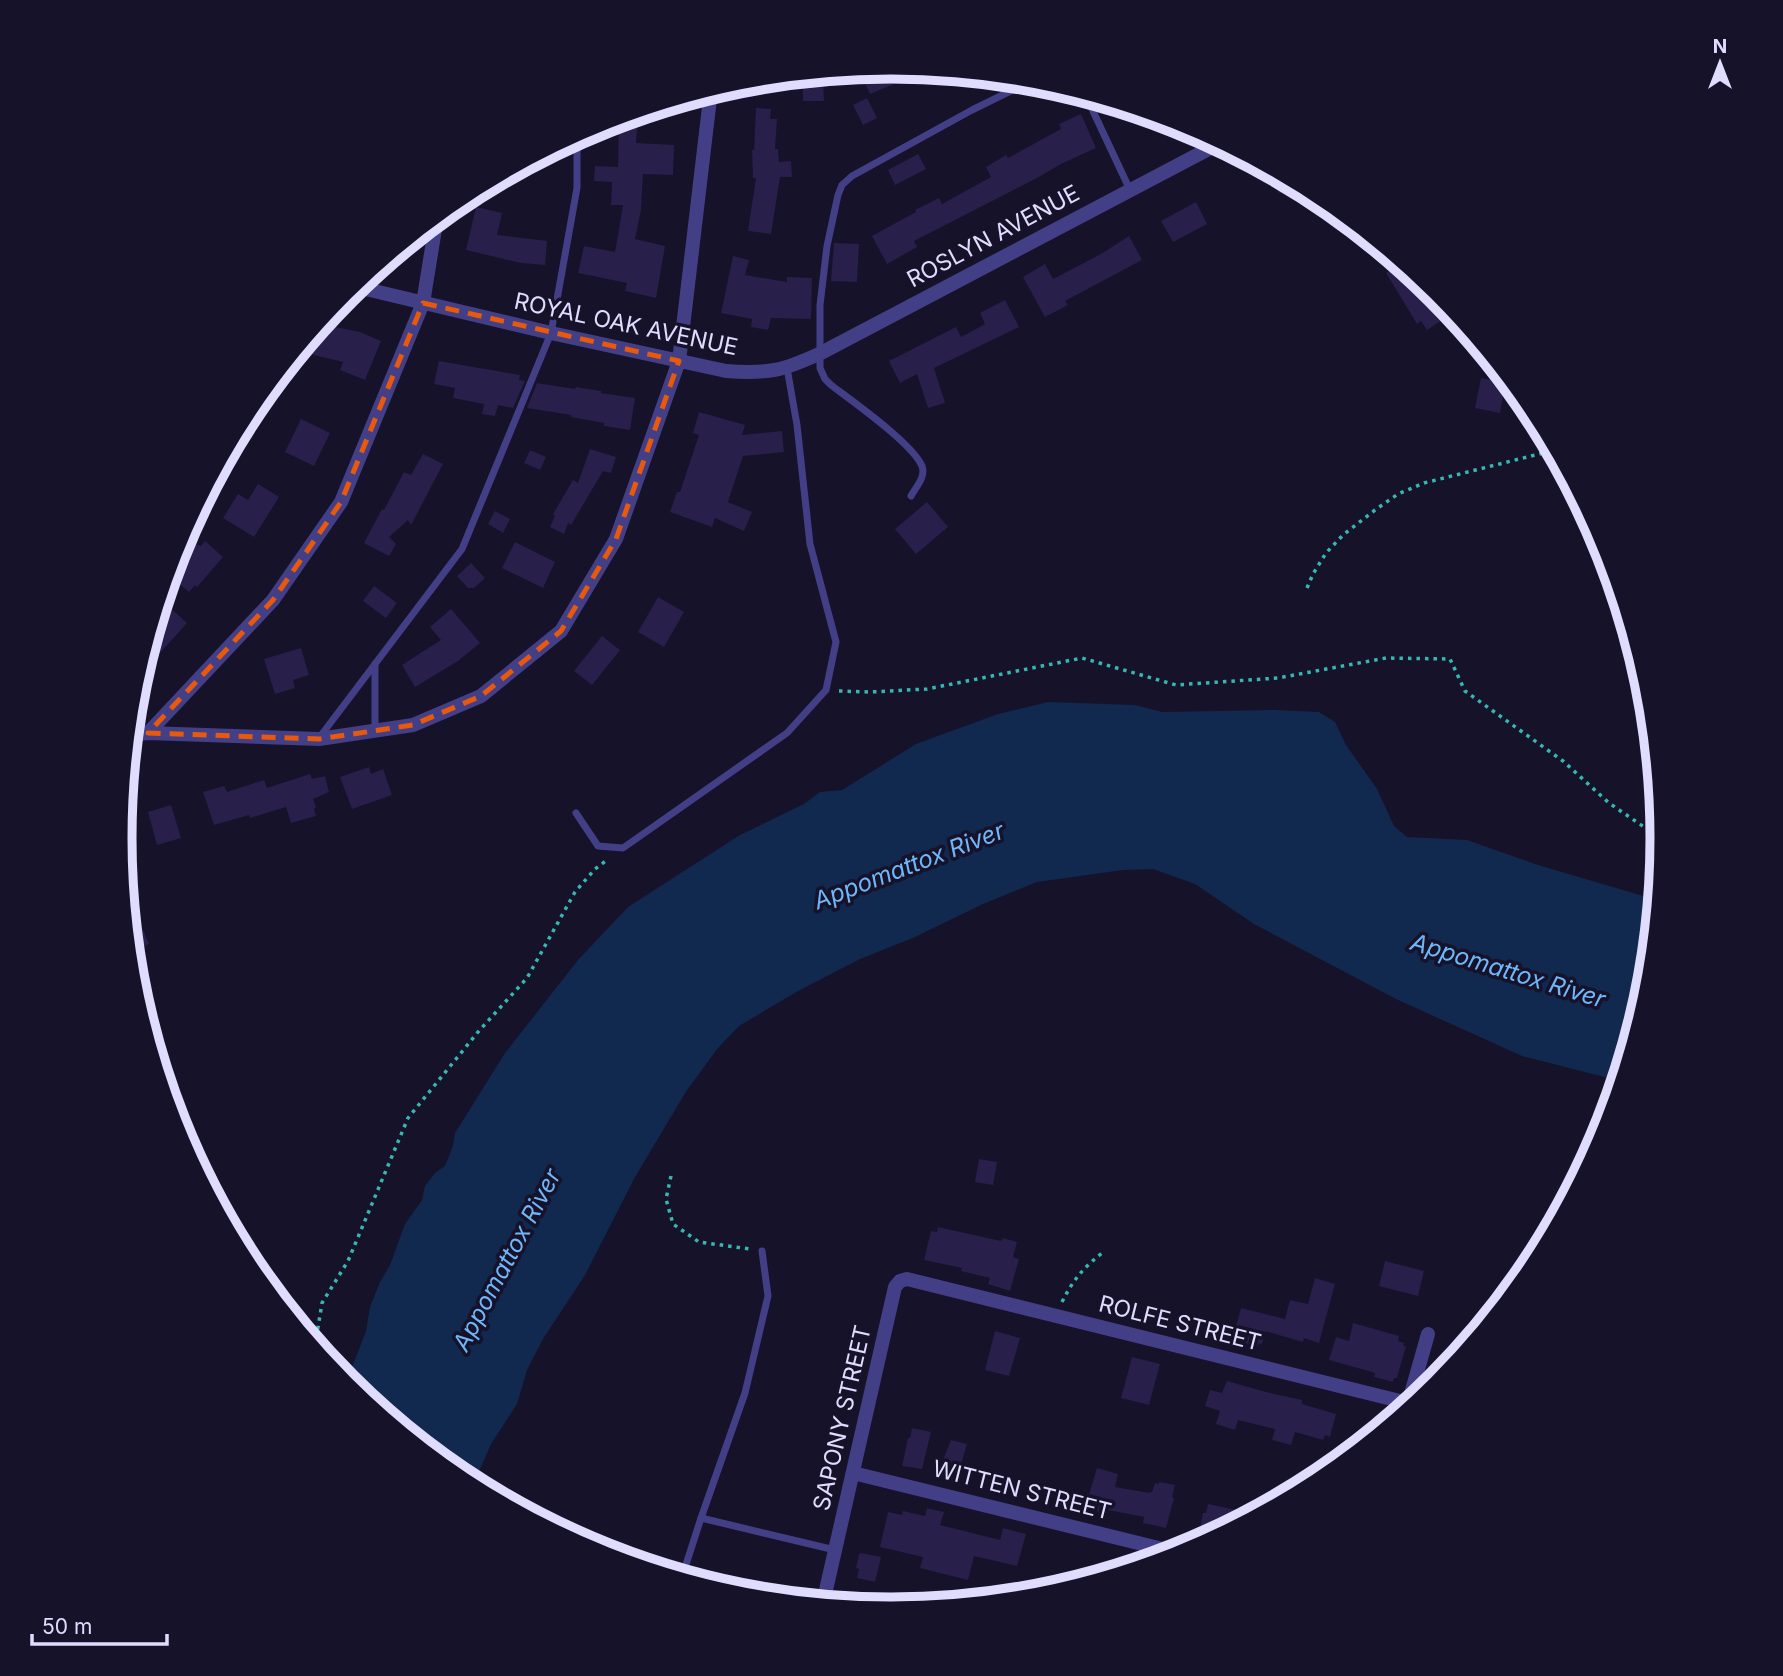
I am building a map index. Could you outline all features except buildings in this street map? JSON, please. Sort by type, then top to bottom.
[{"type":"street","points":[[140,734],[318,739],[413,725],[481,696],[561,631],[616,539],[679,361],[712,101]]},
{"type":"street","name":"ROSLYN AVENUE","points":[[787,368],[821,353],[1209,149]]},
{"type":"street","points":[[148,733],[273,600],[341,502],[423,303],[435,232]]},
{"type":"street","name":"ROYAL OAK AVENUE","points":[[367,289],[726,371],[770,372],[787,368]]},
{"type":"street","name":"SAPONY STREET","points":[[825,1594],[895,1287],[907,1279],[936,1286]]},
{"type":"street","name":"ROLFE STREET","points":[[936,1286],[1399,1402]]},
{"type":"street","points":[[1413,1389],[1428,1335]]},
{"type":"street","name":"WITTEN STREET","points":[[853,1473],[1159,1548]]},
{"type":"lane","points":[[911,496],[923,475],[922,466],[893,434],[824,379],[820,368],[820,305],[827,246],[838,195],[842,185],[852,176],[1015,89]]},
{"type":"lane","points":[[1090,106],[1130,190]]},
{"type":"lane","points":[[318,739],[462,549],[551,333],[577,188],[577,148]]},
{"type":"lane","points":[[576,813],[598,846],[622,848],[787,733],[826,690],[836,642],[810,544],[797,425],[787,368]]},
{"type":"lane","points":[[375,664],[375,731]]},
{"type":"lane","points":[[685,1568],[745,1393],[768,1296],[762,1251]]},
{"type":"lane","points":[[701,1518],[836,1550]]},
{"type":"path","points":[[1307,588],[1326,553],[1343,535],[1398,494],[1424,483],[1546,452]]},
{"type":"path","points":[[826,690],[870,692],[927,689],[1082,658],[1176,685],[1278,678],[1385,658],[1450,659],[1465,691],[1563,761],[1609,803],[1651,832]]},
{"type":"path","points":[[317,1334],[322,1303],[348,1261],[408,1118],[478,1032],[527,978],[575,892],[594,869],[622,848]]},
{"type":"path","points":[[671,1176],[666,1199],[673,1224],[699,1242],[762,1251]]},
{"type":"path","points":[[1054,1316],[1073,1280],[1102,1253]]},
{"type":"highlighted area","points":[[423,303],[679,361],[616,539],[561,631],[481,696],[413,725],[319,739],[148,733],[273,600],[341,502]]},
{"type":"water","name":"Appomattox River","points":[[1048,702],[1135,705],[1162,712],[1319,712],[1335,722],[1346,745],[1377,789],[1394,826],[1407,837],[1467,840],[1538,865],[1648,897],[1636,986],[1625,1035],[1611,1079],[1522,1056],[1396,999],[1254,924],[1195,884],[1153,869],[1123,870],[1037,882],[860,959],[798,991],[739,1026],[718,1048],[687,1090],[635,1177],[585,1275],[543,1339],[527,1370],[517,1404],[491,1444],[478,1474],[391,1409],[351,1371],[380,1282],[390,1265],[405,1224],[422,1200],[425,1186],[435,1173],[445,1166],[455,1133],[505,1053],[578,960],[628,907],[740,835],[804,804],[820,792],[842,790],[916,744],[998,714]]}]
